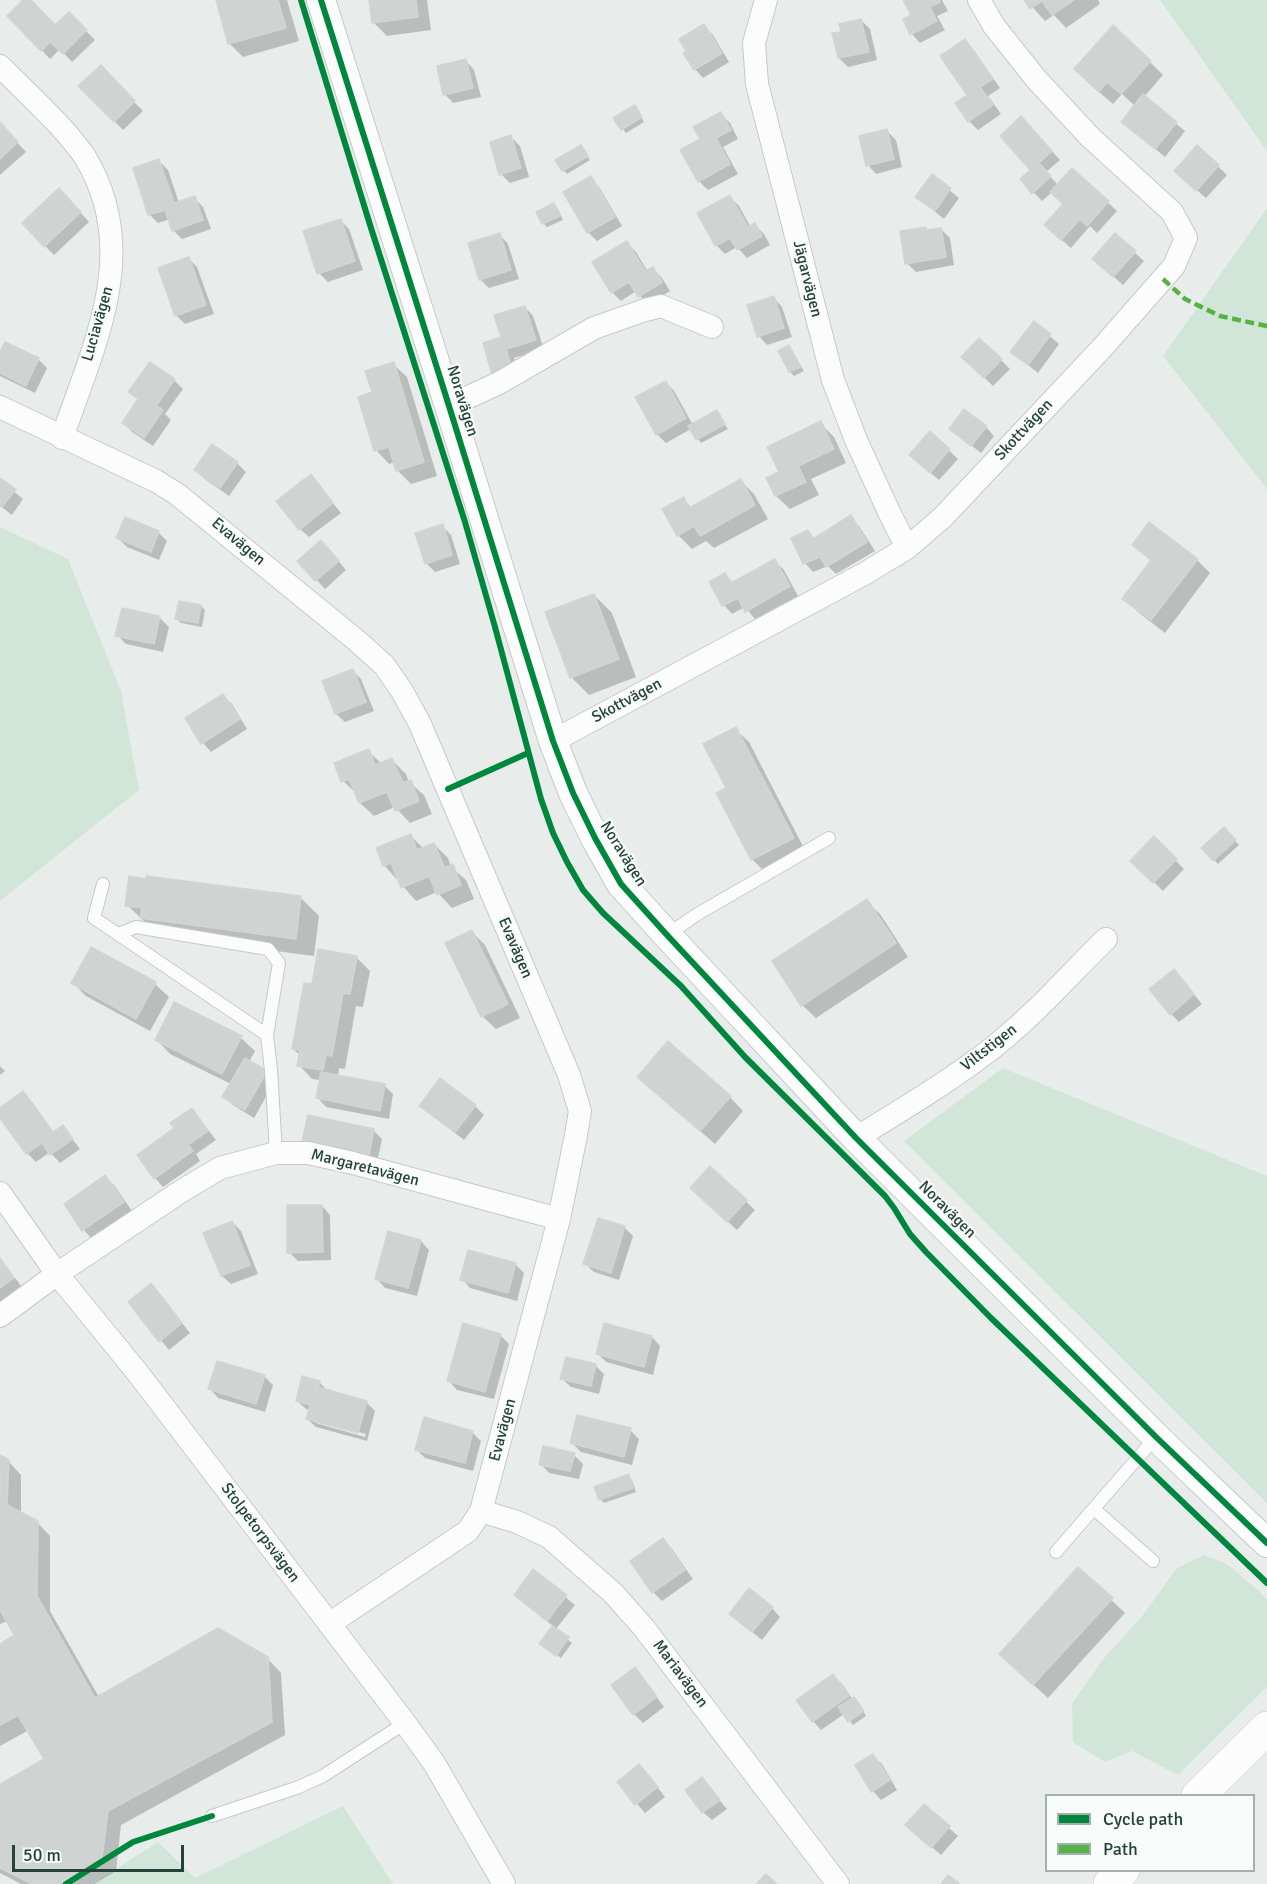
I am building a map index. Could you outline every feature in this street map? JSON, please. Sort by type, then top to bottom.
[{"type":"main road","points":[[1200,1794],[1267,1728]]},
{"type":"main road","points":[[1110,1884],[1121,1872]]},
{"type":"street","name":"Noravägen","points":[[321,0],[552,741],[573,793],[621,884],[856,1138],[1156,1437],[1267,1543]]},
{"type":"street","name":"Jägarvägen","points":[[766,0],[754,43],[757,84],[830,368],[856,440],[908,548]]},
{"type":"street","name":"Skottvägen","points":[[552,741],[864,574],[908,548],[943,517],[1102,348],[1174,266],[1186,238],[1172,212],[1090,137],[1037,80],[994,26],[979,0]]},
{"type":"street","name":"Luciavägen","points":[[0,66],[56,122],[84,155],[100,185],[110,220],[111,279],[103,316],[62,438]]},
{"type":"street","name":"Noravägen","points":[[449,406],[499,383],[594,328],[645,310],[661,306],[712,327]]},
{"type":"street","name":"Evavägen","points":[[0,407],[156,481],[177,494],[384,665],[402,690],[420,724],[569,1075],[579,1111],[559,1219],[481,1511],[468,1531],[329,1624]]},
{"type":"street","name":"Viltstigen","points":[[856,1138],[906,1108],[987,1052],[1027,1018],[1106,939]]},
{"type":"street","name":"Margaretavägen","points":[[0,1316],[57,1274],[220,1168],[276,1153],[308,1153],[353,1163],[559,1219]]},
{"type":"street","name":"Stolpetorpsvägen","points":[[0,1193],[57,1274],[137,1372],[405,1723],[434,1763],[504,1884]]},
{"type":"street","name":"Mariavägen","points":[[481,1511],[517,1522],[549,1537],[613,1593],[644,1628],[838,1884]]},
{"type":"lane","points":[[667,935],[696,915],[829,838]]},
{"type":"lane","points":[[103,884],[94,918],[267,1035]]},
{"type":"lane","points":[[118,934],[136,927],[268,949],[279,963],[267,1035],[276,1153]]},
{"type":"lane","points":[[1056,1551],[1156,1437]]},
{"type":"lane","points":[[1094,1509],[1153,1561]]},
{"type":"lane","points":[[212,1816],[299,1787],[322,1776],[405,1723]]},
{"type":"green space","points":[[1160,0],[1267,0],[1267,151]]},
{"type":"green space","points":[[1267,208],[1267,489],[1163,356]]},
{"type":"green space","points":[[0,527],[68,559],[121,691],[139,790],[0,901]]},
{"type":"green space","points":[[1003,1068],[1267,1176],[1267,1503],[904,1141]]},
{"type":"green space","points":[[1204,1555],[1227,1564],[1267,1600],[1267,1687],[1178,1775],[1132,1751],[1105,1762],[1073,1742],[1072,1704],[1104,1658],[1143,1615],[1177,1568]]},
{"type":"green space","points":[[343,1806],[393,1884],[93,1884],[158,1842],[195,1878]]},
{"type":"building","points":[[23,0],[31,0],[55,25],[69,12],[87,30],[63,54],[50,42],[41,51],[7,16]]},
{"type":"building","points":[[216,0],[278,0],[286,28],[228,44]]},
{"type":"building","points":[[369,0],[416,0],[418,17],[372,23]]},
{"type":"building","points":[[903,0],[939,0],[940,2],[930,7],[937,21],[910,35],[903,19],[911,15]]},
{"type":"building","points":[[1024,0],[1074,0],[1052,15],[1042,1],[1030,9]]},
{"type":"building","points":[[861,19],[869,52],[838,58],[832,33],[841,32],[839,24]]},
{"type":"building","points":[[704,24],[722,53],[694,70],[683,53],[686,51],[679,39]]},
{"type":"building","points":[[1113,25],[1151,61],[1121,94],[1107,82],[1099,92],[1074,69]]},
{"type":"building","points":[[965,39],[993,79],[980,87],[993,105],[968,122],[955,103],[967,95],[940,56]]},
{"type":"building","points":[[466,59],[473,88],[443,95],[437,66]]},
{"type":"building","points":[[101,65],[135,101],[114,122],[78,86]]},
{"type":"building","points":[[1143,94],[1177,122],[1155,149],[1121,122]]},
{"type":"building","points":[[635,105],[642,117],[621,130],[613,118]]},
{"type":"building","points":[[721,112],[731,130],[716,138],[730,164],[698,182],[680,150],[700,139],[693,127]]},
{"type":"building","points":[[1021,116],[1052,151],[1039,163],[1051,176],[1032,194],[1020,179],[1030,170],[1000,136]]},
{"type":"building","points":[[0,122],[18,142],[0,159]]},
{"type":"building","points":[[887,129],[894,159],[866,166],[859,136]]},
{"type":"building","points":[[511,135],[521,168],[499,175],[490,142]]},
{"type":"building","points":[[581,145],[588,156],[562,171],[555,160]]},
{"type":"building","points":[[1197,145],[1219,165],[1196,191],[1174,171]]},
{"type":"building","points":[[159,159],[174,203],[195,196],[203,220],[172,231],[165,210],[148,215],[133,168]]},
{"type":"building","points":[[1072,168],[1109,201],[1087,226],[1080,219],[1061,240],[1044,225],[1063,204],[1050,192]]},
{"type":"building","points":[[932,174],[951,188],[935,211],[915,197]]},
{"type":"building","points":[[591,176],[615,217],[587,233],[563,192]]},
{"type":"building","points":[[59,188],[81,212],[44,247],[22,223]]},
{"type":"building","points":[[730,195],[748,227],[755,223],[762,236],[737,250],[730,238],[715,246],[697,213]]},
{"type":"building","points":[[554,203],[560,216],[542,224],[536,212]]},
{"type":"building","points":[[341,219],[355,261],[317,274],[303,231]]},
{"type":"building","points":[[926,227],[927,230],[941,228],[946,257],[905,264],[900,231]]},
{"type":"building","points":[[500,233],[511,270],[479,280],[468,243]]},
{"type":"building","points":[[1115,233],[1136,251],[1113,277],[1092,259]]},
{"type":"building","points":[[627,241],[645,271],[653,267],[662,282],[638,297],[629,282],[611,293],[592,262]]},
{"type":"building","points":[[189,257],[206,305],[175,316],[158,268]]},
{"type":"building","points":[[774,296],[784,328],[757,337],[747,305]]},
{"type":"building","points":[[525,306],[536,340],[506,349],[512,369],[492,375],[483,343],[501,337],[494,315]]},
{"type":"building","points":[[1034,321],[1051,334],[1028,365],[1010,352]]},
{"type":"building","points":[[979,338],[1002,359],[984,378],[961,357]]},
{"type":"building","points":[[5,342],[39,358],[26,386],[0,373],[0,352]]},
{"type":"building","points":[[789,345],[801,367],[789,372],[778,351]]},
{"type":"building","points":[[150,362],[175,379],[156,406],[163,410],[144,438],[122,423],[138,399],[128,392]]},
{"type":"building","points":[[394,362],[424,462],[396,471],[389,447],[374,451],[358,397],[372,392],[365,371]]},
{"type":"building","points":[[666,381],[686,418],[656,435],[635,397]]},
{"type":"building","points":[[964,409],[987,426],[971,446],[949,429]]},
{"type":"building","points":[[717,410],[725,424],[696,440],[688,426]]},
{"type":"building","points":[[821,421],[834,449],[798,466],[806,482],[775,496],[766,478],[779,472],[767,447]]},
{"type":"building","points":[[930,431],[950,449],[930,473],[909,455]]},
{"type":"building","points":[[212,444],[238,462],[220,488],[194,470]]},
{"type":"building","points":[[311,474],[333,503],[299,530],[276,501]]},
{"type":"building","points":[[0,478],[16,489],[2,507],[0,506]]},
{"type":"building","points":[[741,479],[755,505],[700,536],[694,526],[677,536],[662,509],[684,497],[689,508]]},
{"type":"building","points":[[851,515],[867,542],[826,567],[820,557],[803,564],[791,538],[808,530],[813,539]]},
{"type":"building","points":[[125,517],[159,531],[151,552],[116,538]]},
{"type":"building","points":[[1149,522],[1198,559],[1151,620],[1122,599],[1151,560],[1132,545]]},
{"type":"building","points":[[443,524],[452,555],[425,564],[415,533]]},
{"type":"building","points":[[321,540],[339,561],[315,581],[297,561]]},
{"type":"building","points":[[775,559],[790,586],[745,612],[738,598],[722,606],[709,582],[725,573],[731,583]]},
{"type":"building","points":[[594,594],[619,659],[570,678],[545,612]]},
{"type":"building","points":[[179,601],[201,605],[198,623],[175,619]]},
{"type":"building","points":[[122,608],[160,616],[154,644],[115,636]]},
{"type":"building","points":[[353,669],[366,702],[335,714],[322,681]]},
{"type":"building","points":[[223,694],[240,719],[201,744],[185,718]]},
{"type":"building","points":[[736,727],[794,838],[751,860],[716,793],[726,788],[703,744]]},
{"type":"building","points":[[369,749],[375,765],[392,758],[403,783],[411,780],[419,801],[395,811],[387,792],[359,803],[349,779],[341,782],[334,763]]},
{"type":"building","points":[[1224,827],[1236,840],[1213,861],[1201,848]]},
{"type":"building","points":[[411,834],[417,850],[434,843],[445,868],[453,864],[461,885],[437,895],[429,876],[401,888],[391,863],[383,866],[376,848]]},
{"type":"building","points":[[1154,836],[1177,859],[1153,883],[1130,861]]},
{"type":"building","points":[[129,876],[146,879],[146,876],[301,896],[296,939],[140,918],[142,908],[125,906]]},
{"type":"building","points":[[867,899],[896,943],[801,1006],[772,961]]},
{"type":"building","points":[[472,930],[508,1004],[481,1017],[445,943]]},
{"type":"building","points":[[91,947],[156,982],[136,1019],[71,983]]},
{"type":"building","points":[[318,949],[357,956],[350,994],[343,993],[332,1056],[326,1055],[323,1070],[297,1066],[300,1050],[292,1049],[304,983],[312,984]]},
{"type":"building","points":[[1174,969],[1194,994],[1170,1015],[1149,989]]},
{"type":"building","points":[[174,1002],[242,1036],[222,1074],[155,1040]]},
{"type":"building","points":[[668,1041],[731,1096],[700,1131],[637,1077]]},
{"type":"building","points":[[245,1058],[267,1071],[245,1110],[222,1097]]},
{"type":"building","points":[[321,1072],[385,1084],[380,1111],[316,1098]]},
{"type":"building","points":[[440,1078],[476,1105],[455,1132],[419,1106]]},
{"type":"building","points":[[23,1091],[53,1132],[63,1125],[73,1139],[50,1155],[42,1143],[26,1154],[0,1118],[0,1108]]},
{"type":"building","points":[[192,1108],[208,1131],[188,1145],[193,1151],[154,1179],[137,1155],[174,1128],[170,1123]]},
{"type":"building","points":[[308,1115],[374,1129],[369,1155],[302,1141]]},
{"type":"building","points":[[710,1166],[747,1200],[727,1222],[690,1188]]},
{"type":"building","points":[[105,1175],[124,1202],[82,1231],[64,1204]]},
{"type":"building","points":[[287,1205],[322,1205],[323,1252],[287,1253]]},
{"type":"building","points":[[598,1218],[625,1226],[611,1273],[583,1264]]},
{"type":"building","points":[[232,1221],[250,1265],[221,1276],[203,1233]]},
{"type":"building","points":[[388,1231],[421,1240],[408,1288],[375,1279]]},
{"type":"building","points":[[468,1250],[516,1263],[508,1293],[460,1280]]},
{"type":"building","points":[[0,1258],[14,1278],[0,1288]]},
{"type":"building","points":[[151,1283],[182,1323],[159,1342],[128,1302]]},
{"type":"building","points":[[463,1323],[501,1334],[485,1392],[447,1381]]},
{"type":"building","points":[[604,1323],[652,1336],[644,1367],[596,1354]]},
{"type":"building","points":[[566,1357],[596,1364],[591,1386],[560,1379]]},
{"type":"building","points":[[217,1361],[265,1375],[256,1404],[208,1389]]},
{"type":"building","points":[[302,1376],[320,1381],[318,1387],[367,1401],[358,1433],[306,1419],[310,1405],[296,1401]]},
{"type":"building","points":[[577,1415],[631,1428],[624,1457],[570,1443]]},
{"type":"building","points":[[424,1417],[473,1431],[465,1463],[415,1450]]},
{"type":"building","points":[[543,1446],[575,1453],[570,1471],[539,1465]]},
{"type":"building","points":[[0,1455],[9,1460],[7,1505],[38,1521],[37,1596],[95,1698],[218,1628],[268,1657],[272,1722],[108,1811],[102,1858],[59,1884],[32,1884],[0,1868],[0,1784],[44,1759],[18,1715],[0,1725],[0,1644],[14,1635],[0,1610]]},
{"type":"building","points":[[629,1474],[633,1488],[599,1500],[594,1487]]},
{"type":"building","points":[[663,1538],[685,1570],[652,1593],[630,1561]]},
{"type":"building","points":[[1078,1567],[1113,1598],[1033,1685],[999,1654]]},
{"type":"building","points":[[533,1569],[567,1595],[547,1621],[514,1595]]},
{"type":"building","points":[[749,1588],[773,1607],[752,1632],[729,1614]]},
{"type":"building","points":[[552,1626],[569,1637],[556,1656],[539,1644]]},
{"type":"building","points":[[635,1667],[657,1697],[633,1715],[611,1685]]},
{"type":"building","points":[[833,1674],[849,1696],[812,1722],[796,1700]]},
{"type":"building","points":[[854,1697],[864,1711],[848,1722],[838,1707]]},
{"type":"building","points":[[873,1754],[890,1780],[871,1792],[855,1765]]},
{"type":"building","points":[[639,1764],[658,1787],[635,1805],[617,1782]]},
{"type":"building","points":[[702,1777],[720,1800],[702,1813],[685,1790]]},
{"type":"building","points":[[924,1804],[950,1826],[931,1848],[905,1825]]},
{"type":"building","points":[[766,1874],[777,1884],[756,1884]]},
{"type":"building","points":[[948,1875],[959,1883],[941,1884]]},
{"type":"marked path","points":[[1163,279],[1185,299],[1220,316],[1267,326]]},
{"type":"cycle path","points":[[301,0],[465,522],[541,799],[553,833],[583,890],[603,913],[681,986],[745,1057],[885,1196],[910,1234],[991,1318],[1267,1583]]},
{"type":"cycle path","points":[[321,0],[553,741],[573,793],[621,884],[856,1138],[1156,1437],[1267,1543]]},
{"type":"cycle path","points":[[448,789],[528,753]]},
{"type":"cycle path","points":[[66,1884],[133,1842],[212,1816]]}]
